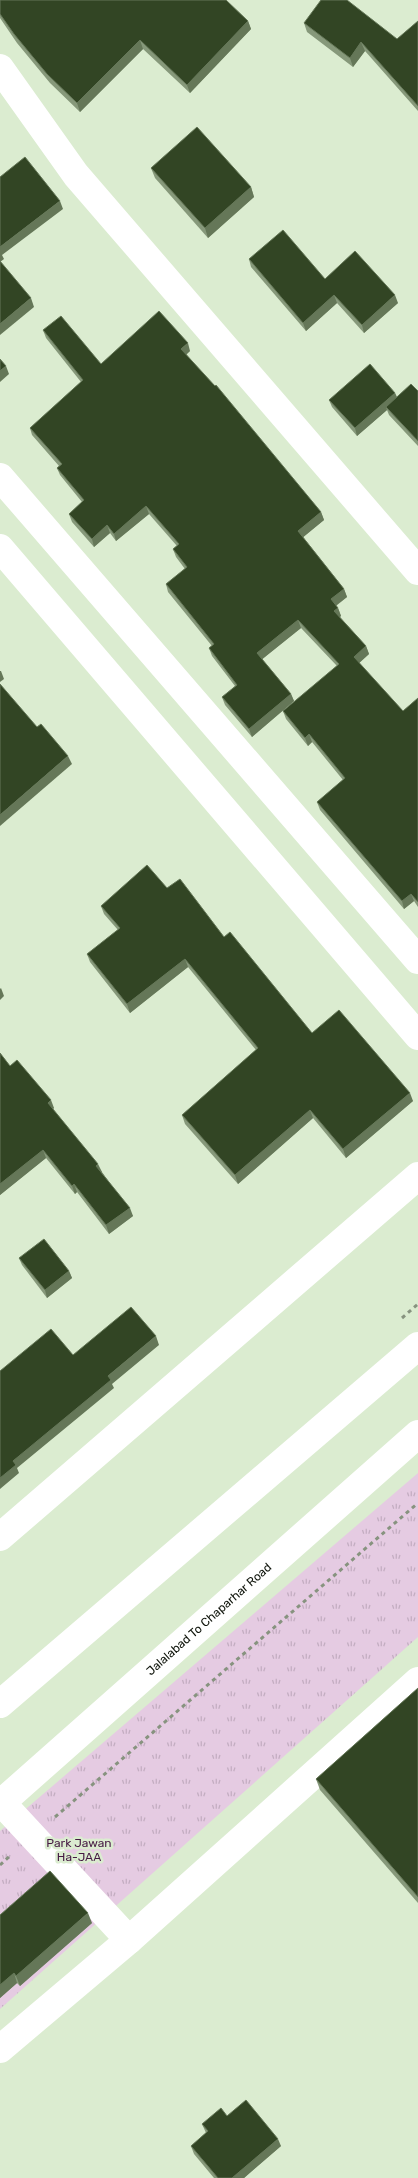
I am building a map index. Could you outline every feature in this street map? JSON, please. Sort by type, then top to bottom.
[{"type":"street","points":[[0,68],[76,175],[418,571]]},
{"type":"street","points":[[0,477],[418,960]]},
{"type":"street","points":[[0,548],[418,1036]]},
{"type":"street","points":[[0,1537],[418,1176]]},
{"type":"street","points":[[0,1704],[418,1346]]},
{"type":"street","name":"Jalalabad To Chaparhar Road","points":[[1,1803],[418,1434]]},
{"type":"street","points":[[0,2050],[129,1940],[418,1681]]},
{"type":"street","points":[[1,1803],[129,1940]]},
{"type":"path","points":[[0,1864],[418,1503]]},
{"type":"green space","name":"Park Jawan Ha-JAA","points":[[418,1473],[418,1637],[0,2009],[0,1831]]},
{"type":"building","points":[[0,0],[226,0],[248,21],[187,85],[140,40],[77,103],[47,74],[14,34],[0,14]]},
{"type":"building","points":[[321,0],[347,0],[397,39],[418,21],[418,106],[361,42],[350,58],[304,23]]},
{"type":"building","points":[[197,127],[251,187],[205,228],[151,168]]},
{"type":"building","points":[[25,157],[60,201],[0,247],[0,177]]},
{"type":"building","points":[[283,230],[325,279],[355,251],[395,295],[362,325],[334,295],[303,323],[249,259]]},
{"type":"building","points":[[0,261],[31,298],[0,324]]},
{"type":"building","points":[[159,311],[188,343],[181,349],[216,385],[321,512],[298,531],[344,589],[331,599],[338,608],[334,611],[366,646],[354,657],[403,711],[418,698],[418,902],[411,894],[402,901],[317,802],[345,778],[309,734],[305,738],[283,711],[339,664],[298,620],[257,653],[291,694],[249,729],[222,697],[237,685],[209,648],[214,644],[166,584],[187,567],[173,549],[179,544],[146,506],[114,534],[107,525],[92,539],[69,514],[84,500],[57,468],[62,464],[30,428],[83,380],[43,330],[61,316],[101,364]]},
{"type":"building","points":[[0,359],[6,366],[0,371]]},
{"type":"building","points":[[370,364],[395,393],[355,428],[329,400]]},
{"type":"building","points":[[411,384],[418,391],[418,441],[386,407]]},
{"type":"building","points":[[0,684],[37,727],[41,724],[68,756],[0,815]]},
{"type":"building","points":[[147,865],[167,888],[180,879],[224,937],[230,932],[312,1033],[339,1010],[410,1093],[343,1149],[310,1110],[235,1175],[182,1115],[258,1048],[185,959],[127,1004],[87,954],[120,928],[101,906]]},
{"type":"building","points":[[0,1053],[10,1066],[17,1060],[51,1100],[48,1103],[98,1164],[96,1166],[130,1208],[106,1225],[74,1184],[72,1186],[43,1150],[0,1184]]},
{"type":"building","points":[[44,1239],[69,1271],[45,1290],[19,1258]]},
{"type":"building","points":[[131,1307],[156,1336],[108,1376],[111,1380],[13,1461],[16,1465],[0,1478],[0,1371],[51,1329],[73,1355]]},
{"type":"building","points":[[418,1688],[418,1897],[316,1779]]},
{"type":"building","points":[[50,1871],[88,1913],[16,1976],[14,1973],[0,1985],[0,1915]]},
{"type":"building","points":[[246,2100],[278,2139],[232,2178],[218,2178],[191,2146],[208,2131],[202,2124],[221,2108],[227,2116]]}]
